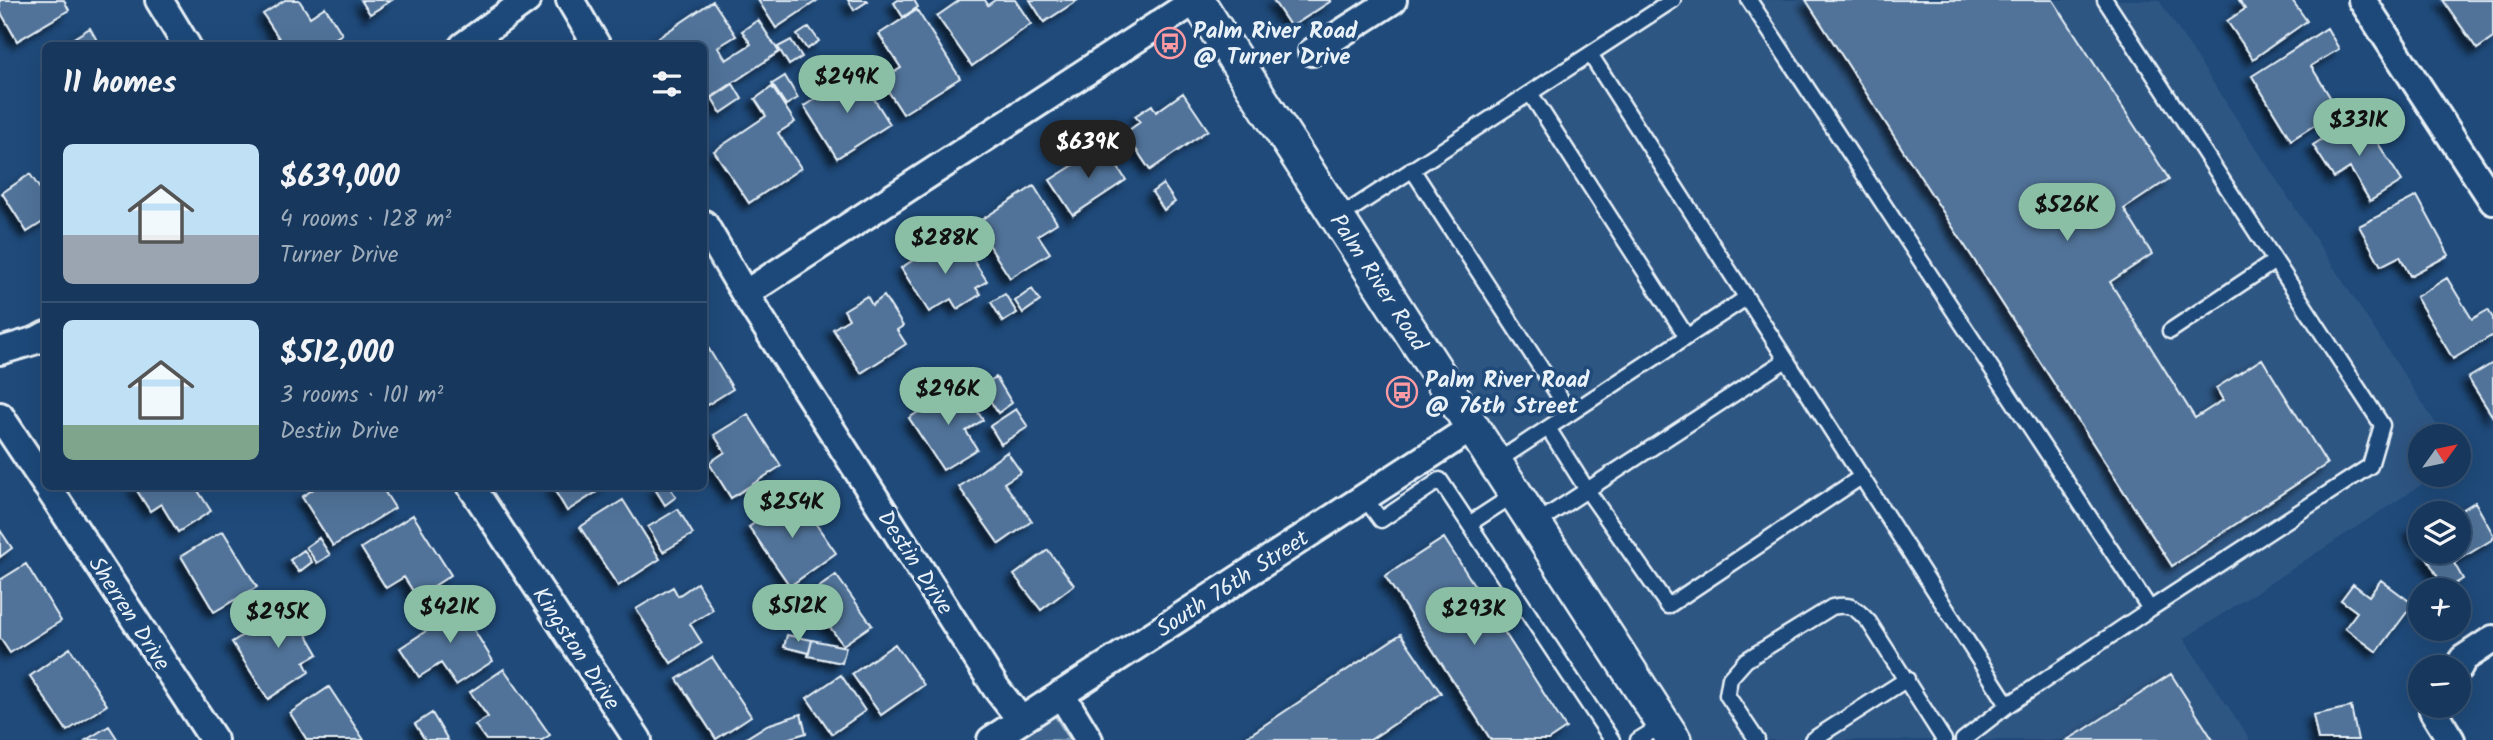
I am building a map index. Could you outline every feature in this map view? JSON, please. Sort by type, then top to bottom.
[{"type":"street","points":[[159,0],[185,42]]},
{"type":"street","points":[[469,42],[527,0]]},
{"type":"street","points":[[570,0],[595,42]]},
{"type":"street","points":[[745,293],[1197,0]]},
{"type":"street","name":"Palm River Road","points":[[1197,0],[1516,493],[1659,735]]},
{"type":"street","points":[[1312,52],[1393,0]]},
{"type":"street","points":[[2362,0],[2493,201]]},
{"type":"street","name":"Destin Drive","points":[[707,229],[996,688],[1021,720]]},
{"type":"street","points":[[0,351],[42,337]]},
{"type":"street","name":"Sherren Drive","points":[[0,416],[42,480]]},
{"type":"street","name":"South 76th Street","points":[[991,740],[1473,426]]},
{"type":"street","name":"Sherren Drive","points":[[49,490],[214,740]]},
{"type":"street","name":"Kingston Drive","points":[[474,490],[638,740]]},
{"type":"street","points":[[2469,655],[2493,639]]},
{"type":"street","points":[[1061,695],[1089,740]]},
{"type":"street","points":[[2439,718],[2451,740]]},
{"type":"lane","points":[[1338,218],[1673,0]]},
{"type":"lane","points":[[1749,0],[2150,610]]},
{"type":"lane","points":[[1963,740],[2008,705],[2370,466],[2382,425],[2105,0]]},
{"type":"lane","points":[[1590,54],[2008,705]]},
{"type":"lane","points":[[1530,93],[1687,337]]},
{"type":"lane","points":[[1412,169],[1570,413]]},
{"type":"lane","points":[[2170,331],[2275,261]]},
{"type":"lane","points":[[1496,462],[1746,298]]},
{"type":"lane","points":[[1535,524],[1786,360]]},
{"type":"lane","points":[[1548,428],[1587,490],[1668,606],[1861,477]]},
{"type":"lane","points":[[1425,458],[1612,740]]},
{"type":"lane","points":[[1364,497],[1381,520],[1440,480]]},
{"type":"lane","points":[[1469,524],[1516,493]]},
{"type":"lane","points":[[1757,740],[1727,695],[1730,678],[1746,660],[1832,607],[1844,605],[1856,608],[1881,638],[1944,740]]},
{"type":"lane","points":[[1812,740],[1907,679]]},
{"type":"shaded area","points":[[1660,0],[2159,0],[2436,424],[2408,424],[2408,487],[2418,487],[2184,639],[2250,740],[1687,740],[1342,210]]},
{"type":"shaded area","points":[[1049,707],[1070,740],[997,740]]},
{"type":"building","points":[[0,0],[64,0],[69,10],[17,41],[0,11]]},
{"type":"building","points":[[285,0],[299,0],[310,17],[325,7],[342,34],[329,42],[281,42],[263,14]]},
{"type":"building","points":[[361,0],[392,0],[370,14]]},
{"type":"building","points":[[758,0],[818,0],[776,28]]},
{"type":"building","points":[[848,0],[867,0],[868,1],[854,10]]},
{"type":"building","points":[[898,0],[914,0],[918,7],[903,17],[894,3]]},
{"type":"building","points":[[960,0],[985,0],[988,5],[995,0],[1015,0],[1031,24],[972,66],[937,16]]},
{"type":"building","points":[[1030,0],[1078,0],[1044,22]]},
{"type":"building","points":[[1273,0],[1330,0],[1331,1],[1291,27]]},
{"type":"building","points":[[1806,0],[2053,0],[2169,179],[2124,209],[2152,254],[2110,282],[2195,418],[2223,400],[2216,388],[2262,359],[2327,464],[2172,566]]},
{"type":"building","points":[[2239,0],[2292,0],[2307,21],[2253,59],[2227,21],[2245,9]]},
{"type":"building","points":[[2443,0],[2493,0],[2493,38],[2477,49]]},
{"type":"building","points":[[713,1],[736,36],[718,47],[726,60],[751,44],[742,31],[758,20],[779,52],[707,100],[707,42],[655,40]]},
{"type":"building","points":[[917,10],[960,78],[903,114],[881,80],[901,68],[879,34]]},
{"type":"building","points":[[809,27],[819,41],[807,49],[797,35]]},
{"type":"building","points":[[90,28],[98,42],[67,42]]},
{"type":"building","points":[[2327,28],[2339,49],[2311,66],[2338,110],[2291,140],[2252,76]]},
{"type":"building","points":[[791,40],[802,57],[789,65],[778,47]]},
{"type":"building","points":[[857,72],[890,124],[837,158],[804,106]]},
{"type":"building","points":[[785,76],[798,98],[786,105],[772,84]]},
{"type":"building","points":[[733,84],[742,99],[721,113],[712,98]]},
{"type":"building","points":[[772,87],[795,122],[778,133],[801,168],[749,203],[714,151],[766,116],[755,99]]},
{"type":"building","points":[[1183,93],[1208,130],[1150,170],[1125,133],[1140,122],[1135,116],[1152,105],[1156,112]]},
{"type":"building","points":[[2360,115],[2402,181],[2370,201],[2350,168],[2334,178],[2313,145]]},
{"type":"building","points":[[1104,146],[1126,180],[1073,215],[1050,180]]},
{"type":"building","points":[[30,174],[42,192],[42,223],[27,232],[2,193]]},
{"type":"building","points":[[1163,184],[1175,202],[1164,210],[1152,192]]},
{"type":"building","points":[[1034,186],[1057,223],[1038,235],[1050,253],[1010,278],[975,224]]},
{"type":"building","points":[[2417,196],[2449,255],[2410,276],[2400,256],[2381,266],[2359,226]]},
{"type":"building","points":[[959,238],[987,281],[976,288],[981,294],[957,309],[951,299],[929,312],[901,268],[942,241],[946,246]]},
{"type":"building","points":[[2447,278],[2472,319],[2488,310],[2493,318],[2493,335],[2453,359],[2416,297]]},
{"type":"building","points":[[1032,289],[1040,301],[1023,313],[1015,301]]},
{"type":"building","points":[[1005,294],[1017,313],[1003,322],[991,302]]},
{"type":"building","points":[[867,296],[872,305],[884,296],[903,326],[897,330],[906,344],[861,373],[833,329],[849,319],[844,310]]},
{"type":"building","points":[[707,346],[733,389],[707,405]]},
{"type":"building","points":[[2493,363],[2493,417],[2468,378]]},
{"type":"building","points":[[996,377],[1012,403],[998,413],[981,386]]},
{"type":"building","points":[[960,385],[983,420],[966,431],[977,449],[943,470],[909,418]]},
{"type":"building","points":[[1016,409],[1028,427],[1001,444],[990,426]]},
{"type":"building","points":[[748,414],[781,466],[731,498],[709,463],[725,452],[714,435]]},
{"type":"building","points":[[1007,452],[1021,472],[1004,483],[1032,521],[999,544],[959,487]]},
{"type":"building","points":[[137,490],[198,490],[211,511],[178,532],[161,504],[150,511]]},
{"type":"building","points":[[312,490],[384,490],[395,508],[333,546],[302,497]]},
{"type":"building","points":[[554,490],[600,490],[567,511]]},
{"type":"building","points":[[656,490],[672,490],[676,497],[665,505]]},
{"type":"building","points":[[795,494],[836,553],[790,586],[749,527]]},
{"type":"building","points":[[623,500],[660,559],[618,586],[580,527]]},
{"type":"building","points":[[2475,502],[2493,534],[2493,539],[2471,553],[2471,504]]},
{"type":"building","points":[[678,509],[693,534],[663,552],[648,527]]},
{"type":"building","points":[[413,515],[451,575],[417,597],[404,577],[386,588],[361,548]]},
{"type":"building","points":[[0,530],[12,548],[0,557]]},
{"type":"building","points":[[223,531],[257,587],[214,612],[181,556]]},
{"type":"building","points":[[319,538],[330,555],[317,563],[306,547]]},
{"type":"building","points":[[1444,538],[1566,728],[1548,740],[1491,740],[1385,576]]},
{"type":"building","points":[[304,550],[312,562],[299,572],[290,560]]},
{"type":"building","points":[[1048,550],[1074,585],[1041,610],[1014,575]]},
{"type":"building","points":[[26,564],[61,621],[10,653],[0,638],[0,580]]},
{"type":"building","points":[[2430,564],[2455,564],[2462,578],[2438,578]]},
{"type":"building","points":[[836,575],[872,625],[843,645],[807,596]]},
{"type":"building","points":[[2381,580],[2408,600],[2408,611],[2377,652],[2345,628],[2357,612],[2341,600],[2353,584],[2369,596]]},
{"type":"building","points":[[697,583],[713,610],[690,624],[702,643],[671,663],[636,609],[673,587],[678,596]]},
{"type":"building","points":[[467,595],[482,617],[471,625],[493,661],[456,685],[441,663],[419,677],[400,648],[452,614],[447,607]]},
{"type":"building","points":[[295,602],[313,632],[307,635],[318,654],[304,662],[309,672],[268,699],[232,642]]},
{"type":"building","points":[[1401,634],[1441,693],[1370,740],[1242,740]]},
{"type":"building","points":[[787,635],[812,640],[809,653],[784,647]]},
{"type":"building","points":[[812,640],[846,647],[842,663],[808,656]]},
{"type":"building","points":[[895,644],[924,685],[881,715],[852,674]]},
{"type":"building","points":[[70,648],[107,705],[67,731],[30,676]]},
{"type":"building","points":[[712,657],[751,716],[716,739],[677,679]]},
{"type":"building","points":[[504,669],[550,735],[542,740],[486,740],[475,725],[488,717],[470,692]]},
{"type":"building","points":[[2171,674],[2213,740],[2067,740],[2084,730]]},
{"type":"building","points":[[841,675],[865,711],[832,734],[807,698]]},
{"type":"building","points":[[329,687],[364,740],[307,740],[290,713]]},
{"type":"building","points":[[2351,707],[2358,740],[2318,740],[2313,715]]},
{"type":"building","points":[[432,713],[448,740],[425,740],[415,724]]},
{"type":"building","points":[[801,714],[806,733],[783,740],[743,740],[767,725]]},
{"type":"building","points":[[109,726],[118,740],[86,740]]},
{"type":"place","name":"Palm River Road @ Turner Drive","points":[[1170,43]]},
{"type":"place","name":"Palm River Road @ 76th Street","points":[[1402,392]]}]
